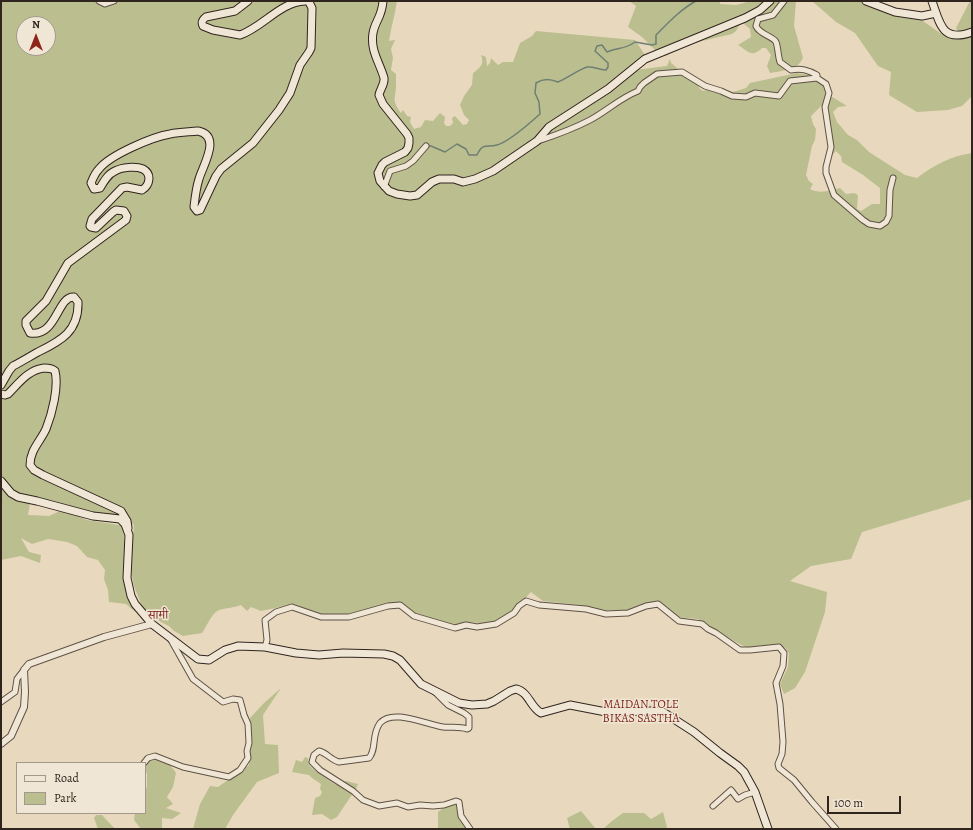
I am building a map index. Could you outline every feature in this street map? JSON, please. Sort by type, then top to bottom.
[{"type":"main road","points":[[1,385],[13,366],[52,345],[63,338],[70,331],[74,324],[77,312],[78,302],[74,297],[66,300],[48,327],[44,330],[35,334],[30,333],[26,325],[26,321],[46,301],[68,263],[126,220],[127,216],[124,211],[116,210],[96,228],[90,226],[91,221],[122,188],[127,187],[142,190],[147,187],[149,182],[147,173],[144,170],[134,167],[125,168],[114,171],[100,188],[94,189],[91,183],[98,169],[119,154],[162,136],[193,131],[204,132],[209,138],[209,149],[198,182],[194,207],[197,211],[200,210],[216,176],[221,169],[253,143],[279,110],[290,93],[297,70],[311,48],[312,8],[309,2],[305,1],[293,4],[280,10],[240,35],[213,30],[203,26],[203,19],[206,17],[235,11],[248,1]]},
{"type":"main road","points":[[383,1],[381,15],[373,32],[375,58],[384,78],[379,95],[383,104],[407,134],[409,143],[405,152],[385,162],[378,173],[380,181],[384,187],[397,194],[410,196],[417,195],[432,182],[439,179],[454,179],[463,182],[475,179],[493,171],[537,141],[549,127],[608,89],[645,59],[746,18],[760,10],[770,1]]},
{"type":"main road","points":[[866,1],[895,12],[922,16],[936,13]]},
{"type":"main road","points":[[932,1],[939,23],[948,34],[958,36],[972,32]]},
{"type":"main road","points":[[1,394],[8,394],[31,372],[48,368],[55,371],[56,384],[51,412],[46,429],[32,451],[30,465],[42,476],[121,511],[127,521],[129,535],[127,578],[128,587],[135,604],[152,624],[198,659],[212,659],[232,647],[266,647],[296,653],[319,655],[343,653],[384,654],[393,656],[400,660],[421,684],[460,703],[479,705],[494,701],[516,689],[522,690],[541,713],[570,705],[606,712],[663,712],[694,732],[744,772],[755,792],[768,829]]},
{"type":"main road","points":[[1,481],[11,493],[18,497],[93,516],[120,519],[128,530]]},
{"type":"street","points":[[99,1],[105,4],[114,1]]},
{"type":"street","points":[[784,1],[773,15],[758,20],[756,26],[758,31],[774,40],[780,62],[790,70],[799,69],[810,71],[817,75],[817,78],[826,84],[828,93],[825,107],[831,147],[826,173],[834,195],[863,220],[869,224],[880,226],[886,222],[889,216],[890,190],[893,178]]},
{"type":"street","points":[[537,141],[568,131],[592,119],[618,101],[638,91],[644,83],[657,74],[682,72],[705,86],[732,96],[746,97],[755,93],[779,96],[790,81],[817,78]]},
{"type":"street","points":[[384,187],[390,171],[406,166],[413,161],[426,146]]},
{"type":"street","points":[[266,647],[267,640],[265,620],[276,612],[292,607],[321,617],[349,617],[388,606],[400,605],[414,616],[432,623],[455,628],[466,625],[477,627],[496,624],[514,613],[519,606],[526,601],[539,605],[586,608],[606,614],[628,613],[636,609],[658,604],[679,621],[702,624],[740,650],[779,647],[784,653],[783,666],[776,683],[780,704],[783,742],[782,754],[778,764],[779,768],[794,780],[836,829]]},
{"type":"street","points":[[1,702],[16,692],[17,679],[29,664],[104,637],[152,624]]},
{"type":"street","points":[[145,762],[148,758],[155,756],[183,767],[229,777],[240,770],[248,758],[246,751],[249,743],[248,724],[240,700],[233,699],[222,702],[193,679],[168,636]]},
{"type":"street","points":[[1,744],[11,736],[24,707],[24,670]]},
{"type":"street","points":[[435,692],[448,705],[467,715],[470,719],[469,728],[467,730],[457,727],[438,726],[406,717],[389,718],[382,722],[377,729],[374,736],[372,754],[367,758],[339,762],[320,751],[314,755],[312,762],[320,770],[353,791],[363,800],[379,806],[397,803],[408,807],[420,805],[433,806],[444,805],[456,801],[459,802],[461,816],[470,829]]},
{"type":"street","points":[[713,806],[731,790],[738,799],[755,792]]},
{"type":"green space","points":[[1,1],[397,1],[389,41],[395,40],[391,49],[393,58],[391,70],[396,74],[396,105],[401,113],[403,110],[407,116],[411,117],[410,122],[414,129],[421,127],[425,120],[433,121],[440,113],[445,117],[444,123],[446,126],[450,126],[453,123],[452,118],[455,116],[463,125],[467,124],[469,120],[464,115],[460,105],[464,96],[472,85],[473,73],[482,63],[481,55],[486,57],[487,66],[490,63],[491,58],[498,65],[503,62],[513,62],[520,43],[532,36],[536,31],[635,40],[645,55],[638,61],[635,70],[667,66],[670,59],[671,63],[677,68],[680,74],[698,80],[699,88],[703,91],[715,87],[733,92],[746,88],[750,83],[797,73],[809,75],[825,87],[826,99],[824,107],[821,106],[811,116],[816,129],[815,140],[812,146],[806,175],[809,181],[813,184],[810,189],[821,192],[840,188],[846,194],[854,193],[858,195],[857,209],[861,211],[872,204],[880,204],[880,188],[842,162],[841,156],[836,151],[831,156],[833,144],[827,108],[829,95],[847,106],[838,107],[833,112],[837,122],[848,135],[857,140],[869,152],[905,175],[917,178],[943,162],[957,156],[972,153],[972,499],[862,532],[851,559],[811,566],[790,581],[827,592],[825,612],[805,672],[795,688],[784,694],[780,684],[788,667],[789,653],[785,648],[747,648],[698,619],[677,617],[659,602],[628,610],[605,610],[580,605],[543,601],[531,592],[511,613],[490,624],[467,622],[456,626],[418,615],[399,602],[347,614],[319,614],[294,604],[261,611],[251,607],[247,611],[241,605],[216,612],[211,617],[202,633],[183,636],[145,610],[141,604],[134,586],[130,566],[134,525],[127,520],[84,511],[55,501],[31,497],[28,515],[49,516],[60,511],[66,511],[87,520],[123,527],[125,547],[124,578],[139,612],[134,611],[126,604],[109,602],[108,590],[104,579],[105,570],[98,560],[87,557],[77,546],[67,542],[48,539],[32,544],[21,538],[29,552],[41,555],[40,563],[21,556],[1,560]]},
{"type":"green space","points":[[629,1],[720,1],[720,4],[736,5],[751,1],[796,1],[794,26],[803,58],[801,62],[793,67],[784,71],[770,73],[767,66],[771,55],[766,48],[762,48],[756,53],[750,53],[738,45],[751,37],[750,29],[744,24],[740,24],[736,31],[732,34],[689,44],[665,56],[661,56],[642,37],[628,27],[636,6]]},
{"type":"green space","points":[[812,1],[867,1],[879,10],[904,17],[920,19],[940,33],[956,36],[972,35],[972,96],[962,106],[948,110],[917,112],[889,95],[891,72],[878,66],[855,33],[836,22]]},
{"type":"green space","points":[[970,1],[972,1],[972,27],[958,33],[956,28]]},
{"type":"green space","points":[[281,688],[263,715],[265,744],[278,745],[279,773],[257,782],[233,815],[225,829],[193,829],[200,804],[210,786],[218,787],[249,765],[250,718]]},
{"type":"green space","points":[[305,757],[308,758],[309,765],[313,769],[336,785],[346,781],[358,784],[354,794],[351,796],[337,817],[331,820],[322,814],[312,815],[315,798],[320,796],[322,792],[320,789],[321,784],[309,775],[292,772],[296,760],[302,762]]},
{"type":"green space","points":[[151,758],[159,759],[171,766],[176,773],[173,787],[167,797],[173,804],[166,808],[181,813],[172,819],[162,818],[162,829],[141,829],[134,820],[135,814],[146,814],[146,766]]},
{"type":"green space","points":[[453,804],[457,805],[469,829],[438,829],[438,812],[446,806]]},
{"type":"green space","points":[[581,811],[596,829],[570,829],[567,818]]},
{"type":"green space","points":[[663,812],[667,827],[666,829],[603,829],[623,813],[644,813],[651,819]]},
{"type":"green space","points":[[96,815],[102,815],[115,829],[98,829],[94,818]]},
{"type":"waterway","points":[[428,146],[445,152],[457,144],[466,149],[469,155],[477,155],[483,147],[494,146],[508,140],[540,114],[539,102],[535,93],[536,83],[542,80],[552,80],[558,82],[587,67],[606,70],[608,63],[595,51],[597,46],[602,45],[607,52],[628,46],[635,42],[652,45],[656,44],[656,35],[680,12],[696,1]]},
{"type":"district","name":"सामी","points":[[158,616]]},
{"type":"district","name":"MAIDAN TOLE BIKAS SASTHA","points":[[641,712]]}]
